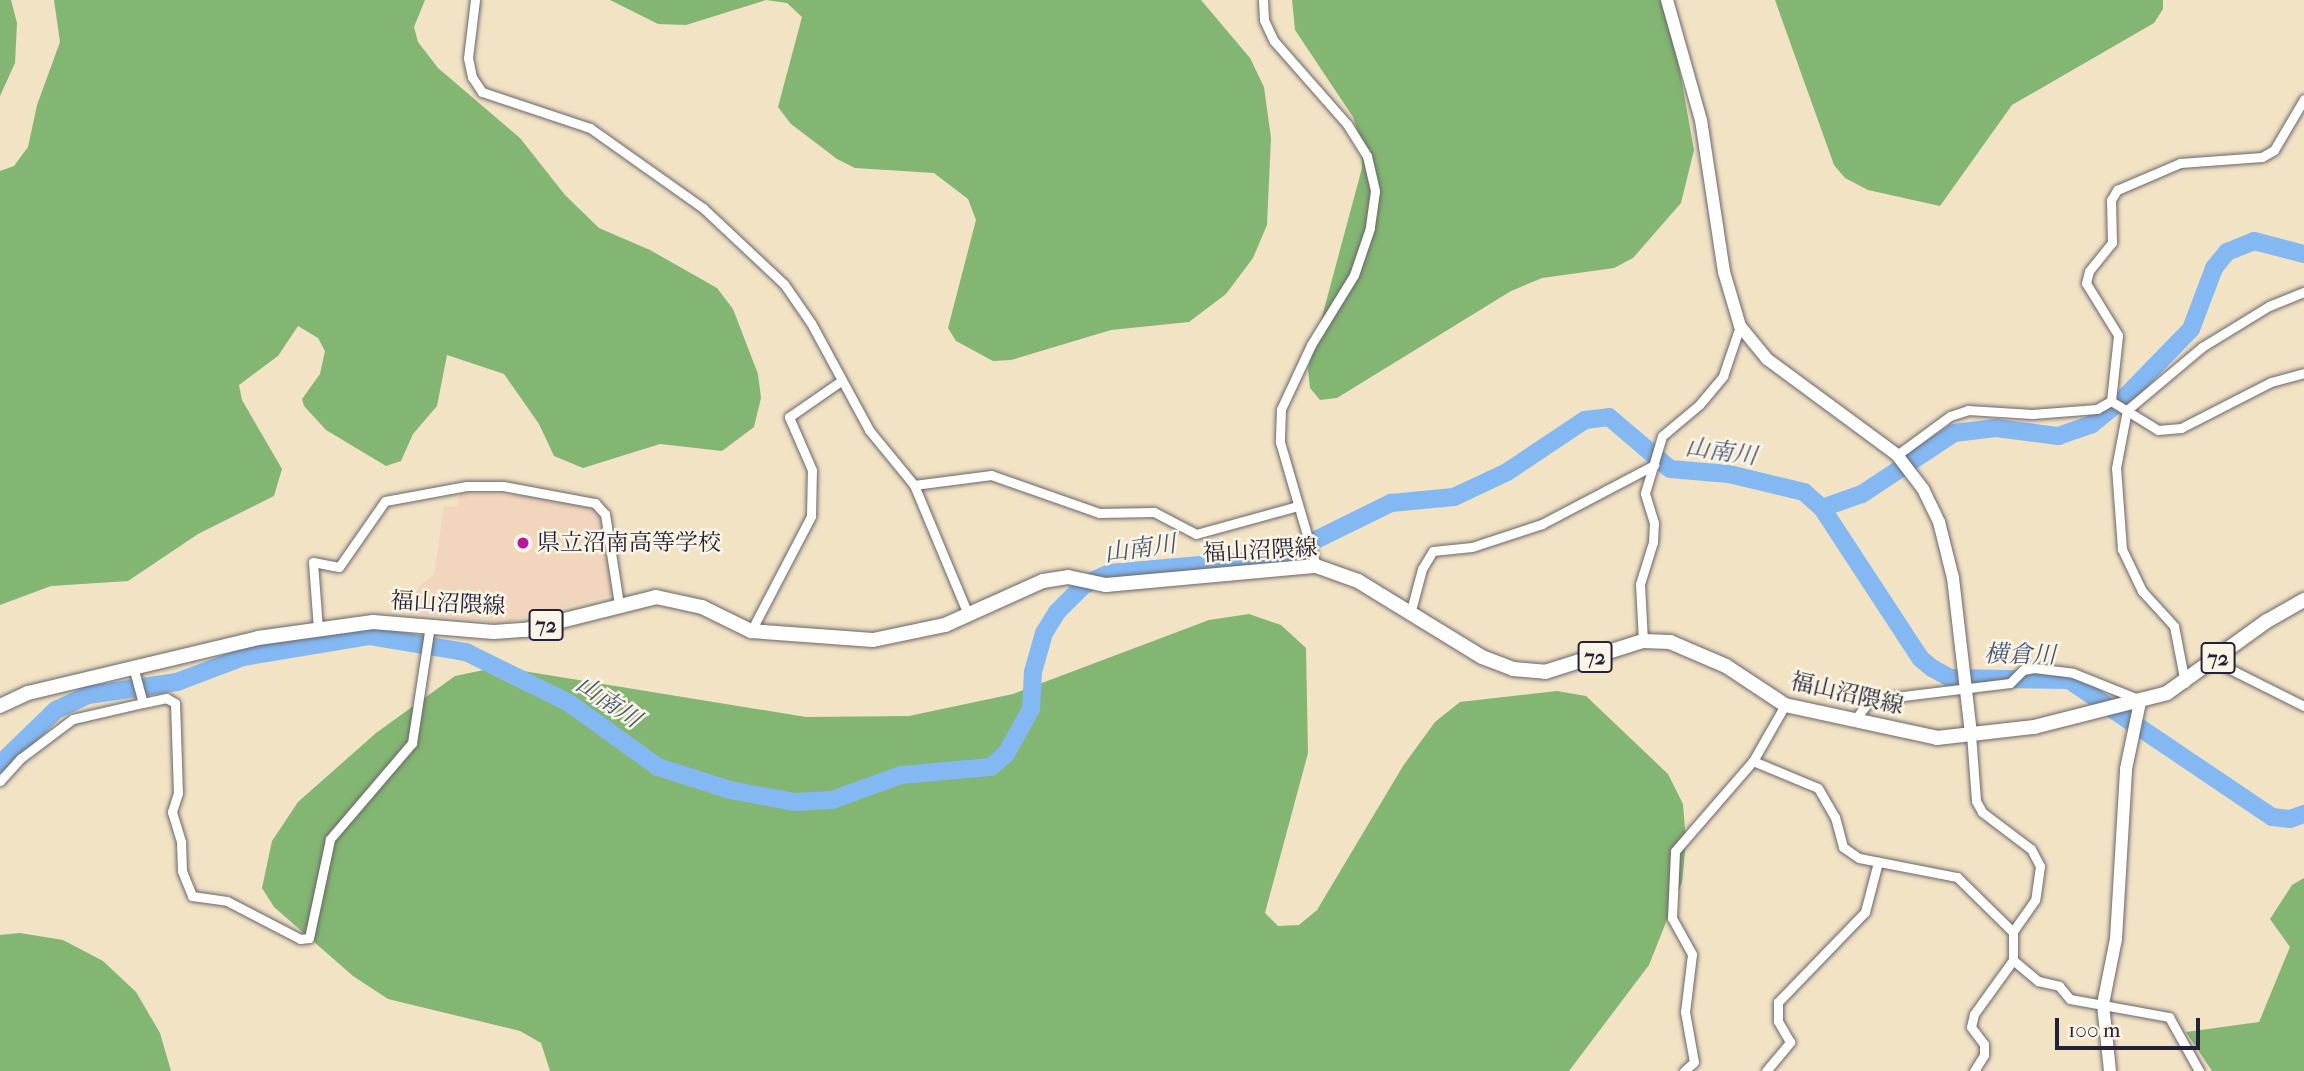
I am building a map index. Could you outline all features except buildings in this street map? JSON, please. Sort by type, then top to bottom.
[{"type":"main road","name":"福山沼隈線","points":[[0,706],[38,690],[136,676],[258,638],[373,622],[429,629],[494,632],[525,630],[619,604],[656,597],[678,599],[751,631],[873,640],[909,635],[968,614],[1043,581],[1088,582],[1316,566],[1358,581],[1482,657],[1513,669],[1545,672],[1643,642],[1670,642],[1698,651],[1784,705],[1937,738],[2034,727],[2098,709],[2133,713],[2185,683],[2267,621],[2304,600]]},
{"type":"street","points":[[475,0],[468,58],[472,77],[482,92],[590,128],[703,208],[784,284],[811,323],[869,430],[914,485],[968,614]]},
{"type":"street","points":[[1263,0],[1264,20],[1274,41],[1347,124],[1367,156],[1375,191],[1370,228],[1354,275],[1311,345],[1281,409],[1280,442],[1316,566]]},
{"type":"street","points":[[1667,0],[1700,120],[1724,272],[1740,326],[1768,359],[1897,455],[1908,467],[1939,522],[1953,578],[1965,668],[1976,801],[1982,812],[2031,849],[2040,866],[2035,900],[2013,932],[2013,960],[1974,1014],[1971,1027],[1984,1044],[1984,1055],[1973,1071]]},
{"type":"street","points":[[2111,401],[2118,335],[2086,283],[2089,271],[2112,243],[2111,200],[2117,190],[2180,163],[2262,156],[2274,150],[2304,99]]},
{"type":"street","points":[[2185,683],[2174,626],[2142,592],[2122,549],[2116,468],[2127,410],[2203,347],[2269,306],[2304,292]]},
{"type":"street","points":[[1643,642],[1640,584],[1653,542],[1654,523],[1645,493],[1662,436],[1699,405],[1723,376],[1740,326]]},
{"type":"street","points":[[2111,401],[2127,410],[2136,420],[2158,430],[2181,428],[2271,382],[2304,373]]},
{"type":"street","points":[[751,631],[788,568],[811,516],[812,470],[789,417],[841,382]]},
{"type":"street","points":[[1897,455],[1950,416],[1968,410],[2032,414],[2097,409],[2111,401]]},
{"type":"street","points":[[1410,614],[1422,569],[1433,551],[1472,547],[1542,524],[1654,466]]},
{"type":"street","points":[[914,485],[991,475],[1099,513],[1153,512],[1196,534],[1298,506]]},
{"type":"street","points":[[318,629],[313,562],[339,566],[384,501],[467,486],[503,486],[595,503],[605,514],[619,604]]},
{"type":"street","points":[[0,781],[49,734],[73,719],[143,701],[166,698],[176,703],[178,793],[172,812],[181,842],[182,871],[192,896],[227,901],[300,939],[309,938],[330,839],[412,743],[429,629]]},
{"type":"street","points":[[2214,661],[2304,706]]},
{"type":"street","points":[[1854,721],[1870,700],[2010,683],[2023,670],[2043,668],[2073,673],[2133,713],[2116,939],[2103,1004],[2110,1071]]},
{"type":"street","points":[[136,676],[143,701]]},
{"type":"street","points":[[1684,1071],[1694,1062],[1685,1012],[1692,954],[1672,918],[1675,851],[1753,761],[1784,705]]},
{"type":"street","points":[[1753,761],[1818,788],[1835,817],[1843,847],[1859,858],[1957,877],[2013,932]]},
{"type":"street","points":[[1766,1071],[1790,1042],[1779,1021],[1778,1002],[1865,912],[1878,862]]},
{"type":"street","points":[[2013,960],[2038,981],[2059,986],[2070,999],[2169,1017],[2199,1071]]},
{"type":"shaded area","name":"県立沼南高等学校","points":[[460,493],[524,496],[594,507],[601,512],[615,594],[503,623],[406,613],[419,586],[434,575],[444,506],[457,507]]},
{"type":"green space","points":[[0,0],[11,0],[17,23],[15,63],[0,96]]},
{"type":"green space","points":[[54,0],[425,0],[414,27],[418,42],[438,68],[520,138],[565,195],[599,228],[650,250],[717,288],[733,309],[758,374],[761,398],[754,427],[722,451],[660,444],[583,468],[554,456],[539,424],[504,374],[447,355],[437,406],[413,434],[401,461],[386,466],[326,430],[304,406],[302,399],[320,374],[325,351],[318,338],[298,326],[278,356],[239,385],[242,400],[282,469],[274,496],[198,534],[128,581],[51,586],[0,605],[0,171],[14,166],[28,147],[37,105],[60,42]]},
{"type":"green space","points":[[610,0],[766,0],[686,25],[658,24]]},
{"type":"green space","points":[[766,0],[1201,0],[1250,58],[1264,87],[1271,138],[1267,225],[1253,258],[1226,294],[1189,322],[1111,330],[1011,360],[993,361],[956,341],[948,328],[976,220],[968,199],[934,173],[855,168],[837,159],[791,124],[778,107],[802,17],[787,3]]},
{"type":"green space","points":[[1292,0],[1667,0],[1694,150],[1681,203],[1633,258],[1614,268],[1542,278],[1511,291],[1337,398],[1320,400],[1310,388],[1308,369],[1362,168],[1362,144],[1353,117],[1295,30]]},
{"type":"green space","points":[[1775,0],[2163,0],[2163,9],[2154,23],[2012,105],[1940,206],[1868,190],[1845,178],[1834,165]]},
{"type":"green space","points":[[1249,614],[1281,625],[1306,648],[1308,753],[1265,913],[1278,926],[1299,925],[1317,910],[1403,766],[1435,722],[1460,702],[1557,691],[1586,696],[1668,774],[1683,804],[1686,842],[1682,882],[1649,965],[1569,1071],[550,1071],[541,1043],[520,1031],[388,999],[353,976],[274,907],[262,888],[272,841],[298,802],[376,733],[455,676],[498,667],[806,717],[909,716],[1013,694],[1209,620]]},
{"type":"green space","points":[[2304,878],[2304,1071],[2212,1071],[2186,1032],[2259,1022],[2290,947],[2270,919],[2292,885]]},
{"type":"green space","points":[[20,933],[63,940],[103,961],[136,992],[160,1033],[171,1071],[0,1071],[0,935]]},
{"type":"waterway","name":"山南川","points":[[1822,508],[1862,494],[1954,433],[1996,428],[2058,436],[2092,424],[2123,399],[2191,329],[2214,268],[2227,252],[2254,241],[2304,254]]},
{"type":"waterway","name":"山南川","points":[[0,764],[56,710],[88,695],[177,682],[243,657],[370,636],[466,652],[569,703],[658,767],[730,790],[795,802],[832,800],[901,775],[991,767],[1006,754],[1031,709],[1033,672],[1044,633],[1057,612],[1084,585],[1110,573],[1279,558],[1391,503],[1454,497],[1507,472],[1585,420],[1609,417],[1670,469],[1729,474],[1804,492],[1822,508],[1920,658],[1932,668],[1950,678],[2069,680],[2272,817],[2290,819],[2304,814]]},
{"type":"place","name":"県立沼南高等学校","points":[[523,543]]},
{"type":"water label","name":"横倉川","points":[[2020,655]]}]
